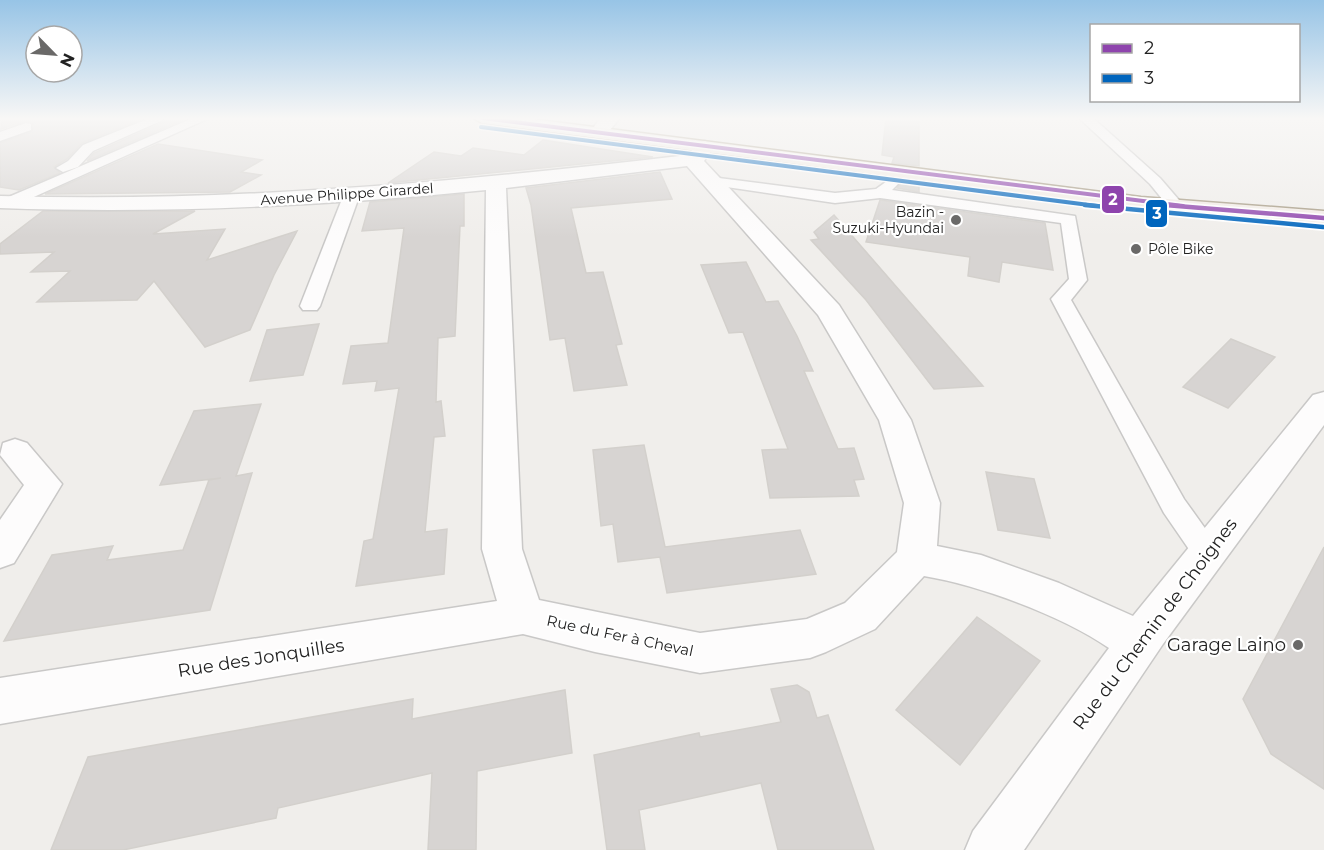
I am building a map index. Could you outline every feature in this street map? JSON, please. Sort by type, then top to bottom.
[{"type":"main road","points":[[689,158],[703,163],[904,173],[1176,207],[1324,218]]},
{"type":"street","name":"Avenue Philippe Girardel","points":[[6,204],[236,202],[496,184],[703,163]]},
{"type":"street","points":[[703,163],[829,311],[895,420],[922,502],[916,559],[967,567],[1044,596],[1111,625],[1138,643]]},
{"type":"street","points":[[496,184],[502,549],[523,615]]},
{"type":"street","name":"Rue du Chemin de Choignes","points":[[992,850],[1138,643],[1324,402]]},
{"type":"street","points":[[0,552],[44,484],[15,451]]},
{"type":"street","name":"Rue du Fer à Cheval","points":[[523,615],[596,633],[700,652],[810,638],[860,616],[916,559]]},
{"type":"street","name":"Rue des Jonquilles","points":[[0,701],[523,615]]},
{"type":"lane","points":[[6,204],[73,164],[79,158]]},
{"type":"lane","points":[[6,204],[112,158]]},
{"type":"lane","points":[[1129,158],[1155,181],[1176,207]]},
{"type":"lane","points":[[703,163],[835,198],[880,193],[1070,219],[1078,280],[1061,299],[1174,506],[1207,553]]},
{"type":"lane","points":[[880,193],[904,173]]},
{"type":"lane","points":[[310,306],[352,194]]},
{"type":"building","points":[[0,158],[68,158],[54,167],[60,173],[19,190],[0,187]]},
{"type":"building","points":[[127,158],[247,158],[262,160],[241,172],[261,175],[230,192],[45,194]]},
{"type":"building","points":[[426,158],[646,158],[388,183]]},
{"type":"building","points":[[894,158],[919,158],[919,166],[892,163]]},
{"type":"building","points":[[660,172],[672,199],[571,208],[586,273],[603,272],[622,344],[616,345],[627,385],[574,391],[565,338],[550,340],[531,205],[526,188]]},
{"type":"building","points":[[894,179],[919,182],[919,192],[897,188],[900,184]]},
{"type":"building","points":[[464,194],[464,226],[460,226],[455,336],[438,338],[436,402],[441,401],[445,436],[434,437],[425,532],[447,529],[444,574],[356,586],[364,541],[373,539],[399,388],[375,391],[377,381],[343,384],[351,346],[388,343],[404,228],[362,231],[370,202]]},
{"type":"building","points":[[880,200],[1045,223],[1053,270],[1002,262],[999,282],[968,276],[970,257],[866,242]]},
{"type":"building","points":[[43,211],[195,211],[153,234],[225,229],[207,260],[297,231],[274,275],[250,330],[205,347],[154,281],[137,300],[37,302],[70,271],[31,272],[54,252],[0,254],[0,244]]},
{"type":"building","points":[[834,215],[983,386],[934,389],[866,300],[811,240],[819,239],[814,232]]},
{"type":"building","points":[[746,262],[766,302],[778,301],[797,336],[813,371],[804,371],[838,449],[854,448],[864,479],[854,480],[859,496],[770,498],[762,450],[788,449],[743,332],[729,333],[701,265]]},
{"type":"building","points":[[319,324],[303,375],[250,381],[267,330]]},
{"type":"building","points":[[1231,339],[1275,357],[1228,408],[1183,387]]},
{"type":"building","points":[[261,404],[236,476],[252,473],[210,610],[4,641],[52,555],[113,546],[107,560],[183,550],[209,480],[221,478],[160,485],[194,411]]},
{"type":"building","points":[[644,445],[665,547],[800,530],[816,574],[667,593],[660,557],[618,562],[613,524],[601,526],[593,450]]},
{"type":"building","points":[[986,472],[1034,479],[1050,538],[998,530]]},
{"type":"building","name":"Garage Laino","points":[[1324,547],[1324,789],[1271,754],[1243,699]]},
{"type":"building","points":[[977,617],[1040,661],[960,765],[896,710]]},
{"type":"building","points":[[797,685],[809,692],[817,718],[828,715],[874,850],[778,850],[761,783],[639,810],[645,850],[607,850],[594,755],[699,733],[700,737],[781,722],[771,689]]},
{"type":"building","points":[[565,690],[572,753],[477,771],[476,850],[428,850],[432,773],[278,808],[276,818],[123,850],[51,850],[88,757],[413,699],[412,719]]},
{"type":"transit line","name":"3","points":[[719,158],[1140,212],[1323,227]]},
{"type":"transit line","name":"2","points":[[790,158],[1141,203],[1324,218]]},
{"type":"place","name":"Bazin - Suzuki-Hyundai","points":[[956,220]]},
{"type":"place","name":"Pôle Bike","points":[[1136,249]]},
{"type":"place","name":"Garage Laino","points":[[1298,645]]}]
